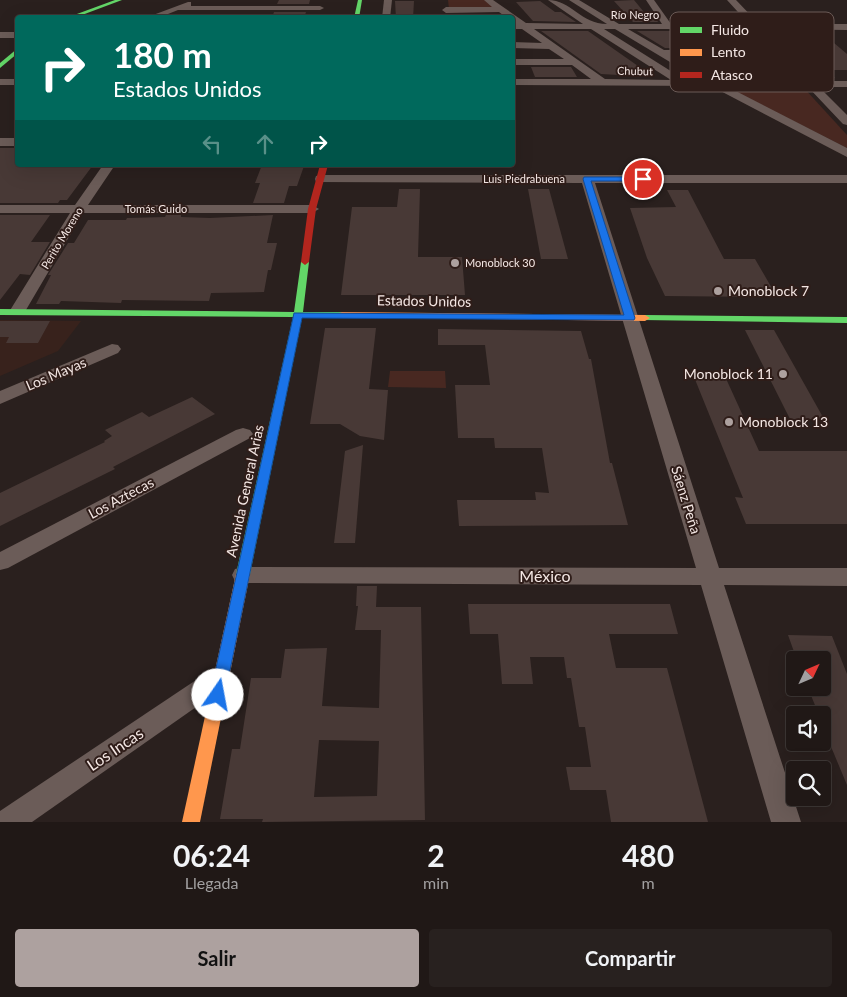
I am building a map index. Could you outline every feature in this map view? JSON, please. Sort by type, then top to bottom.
[{"type":"street","points":[[67,11],[85,12],[119,0]]},
{"type":"street","points":[[157,15],[199,0]]},
{"type":"street","points":[[357,15],[360,0]]},
{"type":"street","points":[[386,15],[388,0]]},
{"type":"street","points":[[445,0],[446,14],[502,10]]},
{"type":"street","points":[[488,0],[510,15]]},
{"type":"street","points":[[552,0],[670,75]]},
{"type":"street","points":[[573,0],[670,58]]},
{"type":"street","points":[[650,0],[668,26]]},
{"type":"street","points":[[731,0],[743,12]]},
{"type":"street","points":[[176,8],[263,4],[321,4]]},
{"type":"street","points":[[515,19],[603,83]]},
{"type":"street","name":"Río Negro","points":[[515,26],[668,26]]},
{"type":"street","name":"Río Negro","points":[[834,27],[847,27]]},
{"type":"street","points":[[0,35],[15,34]]},
{"type":"street","points":[[515,46],[552,46]]},
{"type":"street","points":[[0,66],[15,53]]},
{"type":"street","points":[[662,53],[670,53]]},
{"type":"street","points":[[515,62],[574,62]]},
{"type":"street","points":[[0,82],[15,82]]},
{"type":"street","name":"Chubut","points":[[515,82],[670,84]]},
{"type":"street","name":"Chubut","points":[[834,84],[847,84]]},
{"type":"street","points":[[729,92],[847,153]]},
{"type":"street","points":[[819,92],[847,122]]},
{"type":"street","points":[[0,142],[15,142]]},
{"type":"street","name":"Perito Moreno","points":[[17,312],[79,209],[108,167]]},
{"type":"street","name":"Avenida General Arias","points":[[191,822],[298,315],[312,209],[324,167]]},
{"type":"street","name":"Luis Piedrabuena","points":[[321,179],[847,179]]},
{"type":"street","name":"Sáenz Peña","points":[[587,179],[786,822]]},
{"type":"street","name":"Tomás Guido","points":[[0,209],[312,209]]},
{"type":"street","name":"Estados Unidos","points":[[0,312],[847,320]]},
{"type":"street","name":"Los Mayas","points":[[0,398],[112,349]]},
{"type":"street","name":"Los Aztecas","points":[[0,562],[243,434]]},
{"type":"street","name":"México","points":[[243,575],[847,578]]},
{"type":"street","name":"Los Incas","points":[[8,822],[221,676]]},
{"type":"shaded area","points":[[448,0],[485,0],[495,8],[449,9]]},
{"type":"shaded area","points":[[736,92],[808,92],[847,135],[847,148]]},
{"type":"shaded area","points":[[0,320],[81,321],[58,351],[0,376]]},
{"type":"shaded area","points":[[390,371],[445,371],[446,388],[388,387]]},
{"type":"building","points":[[279,0],[310,0],[309,4],[277,4]]},
{"type":"building","points":[[634,0],[648,17],[655,17],[658,22],[633,22],[614,1]]},
{"type":"building","points":[[395,1],[414,1],[413,15],[396,15]]},
{"type":"building","points":[[540,1],[555,12],[561,12],[576,22],[533,21],[516,2]]},
{"type":"building","points":[[274,12],[306,12],[305,15],[273,15]]},
{"type":"building","points":[[541,31],[588,31],[648,73],[601,74]]},
{"type":"building","points":[[637,31],[670,31],[670,48],[665,48]]},
{"type":"building","points":[[834,43],[847,54],[847,70],[834,70]]},
{"type":"building","points":[[531,67],[571,67],[577,77],[535,77]]},
{"type":"building","points":[[0,148],[15,148],[15,167],[92,167],[67,200],[60,200],[58,203],[0,203]]},
{"type":"building","points":[[261,167],[304,167],[297,186],[289,186],[284,203],[253,203],[260,183],[255,183]]},
{"type":"building","points":[[399,189],[420,189],[418,257],[462,257],[465,295],[341,295],[352,207],[397,207]]},
{"type":"building","points":[[528,189],[549,189],[568,259],[541,259]]},
{"type":"building","points":[[667,190],[688,190],[724,259],[755,259],[777,297],[665,296],[647,258],[630,208],[676,207]]},
{"type":"building","points":[[0,215],[50,215],[31,242],[50,242],[30,275],[20,274],[0,300]]},
{"type":"building","points":[[166,215],[210,218],[273,215],[267,243],[277,243],[271,270],[268,270],[264,292],[211,293],[209,301],[122,300],[121,303],[61,301],[59,304],[36,304],[51,275],[48,275],[68,243],[74,243],[88,220],[126,220],[127,218],[165,217]]},
{"type":"building","points":[[0,321],[50,321],[38,343],[6,343],[9,337],[0,337]]},
{"type":"building","points":[[325,328],[376,328],[369,389],[388,390],[384,440],[360,436],[340,424],[310,424]]},
{"type":"building","points":[[438,329],[581,331],[589,359],[591,359],[610,463],[612,463],[628,525],[459,526],[457,500],[536,500],[535,492],[549,493],[542,448],[495,448],[494,438],[458,438],[455,385],[490,385],[485,345],[438,345]]},
{"type":"building","name":"Monoblock 11","points":[[745,330],[774,330],[824,419],[790,419]]},
{"type":"building","points":[[692,372],[723,372],[759,451],[847,451],[847,524],[746,524],[735,497],[743,498]]},
{"type":"building","points":[[192,397],[215,414],[113,467],[115,469],[0,526],[0,493],[105,442],[112,436],[105,430],[142,412],[149,417]]},
{"type":"building","points":[[363,445],[355,543],[334,543],[345,451]]},
{"type":"building","points":[[357,586],[377,586],[376,607],[421,607],[425,820],[262,822],[263,819],[220,819],[232,749],[240,749],[251,678],[281,678],[285,649],[327,648],[322,706],[379,708],[381,630],[355,630],[358,606],[356,606]],"holes":[[[319,740],[379,741],[377,796],[314,797]]]},
{"type":"building","points":[[468,604],[670,604],[678,634],[609,634],[616,668],[667,668],[708,822],[611,822],[606,790],[570,790],[566,767],[591,767],[585,727],[579,727],[571,678],[567,678],[564,657],[530,657],[533,684],[502,684],[498,634],[470,634]]},
{"type":"building","points":[[788,635],[832,636],[847,674],[847,785],[831,747],[831,706],[815,706],[811,696],[831,696],[831,651],[794,651]]},
{"type":"traffic: fast","points":[[77,15],[120,0]]},
{"type":"traffic: fast","points":[[357,15],[360,0]]},
{"type":"traffic: fast","points":[[0,66],[15,53]]},
{"type":"traffic: fast","points":[[243,574],[298,315],[305,262]]},
{"type":"traffic: fast","points":[[0,312],[342,315]]},
{"type":"traffic: fast","points":[[645,318],[847,320]]},
{"type":"traffic: slow","points":[[342,315],[645,318]]},
{"type":"traffic: slow","points":[[191,822],[243,574]]},
{"type":"traffic: jam","points":[[305,262],[312,209],[323,167]]},
{"type":"place","name":"Monoblock 30","points":[[455,263]]},
{"type":"place","name":"Monoblock 7","points":[[718,291]]},
{"type":"place","name":"Monoblock 11","points":[[783,374]]},
{"type":"place","name":"Monoblock 13","points":[[729,422]]},
{"type":"route","points":[[218,695],[298,315],[630,318],[587,179],[643,179]]}]
